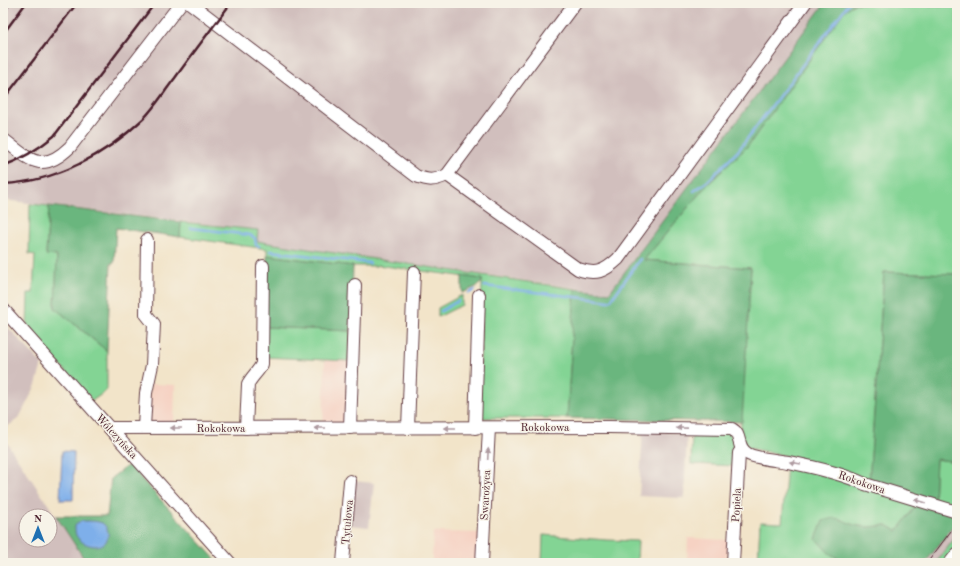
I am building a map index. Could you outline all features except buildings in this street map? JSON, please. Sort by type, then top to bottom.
[{"type":"street","points":[[3,139],[32,161],[40,163],[51,161],[61,156],[70,147],[181,3]]},
{"type":"street","points":[[190,3],[416,176],[426,180],[437,180],[447,175],[576,3]]},
{"type":"street","points":[[447,175],[578,269],[587,272],[598,272],[604,270],[618,259],[805,3]]},
{"type":"street","points":[[144,427],[146,393],[152,365],[154,324],[146,314],[147,240]]},
{"type":"street","points":[[246,428],[248,384],[250,379],[260,369],[262,364],[263,266]]},
{"type":"street","points":[[408,428],[414,272]]},
{"type":"street","points":[[350,428],[355,285]]},
{"type":"street","points":[[475,428],[479,295]]},
{"type":"street","name":"Wólczyńska","points":[[3,309],[230,563]]},
{"type":"street","name":"Rokokowa","points":[[110,428],[609,427],[729,429],[735,430],[740,446],[748,454],[805,465],[854,478],[865,484],[957,512]]},
{"type":"street","name":"Swarożyca","points":[[482,563],[489,428]]},
{"type":"street","name":"Popiela","points":[[733,563],[739,453],[742,449]]},
{"type":"street","name":"Tytułowa","points":[[344,563],[350,481]]},
{"type":"street","points":[[950,563],[957,554]]},
{"type":"shaded area","points":[[3,3],[825,3],[609,293],[268,243],[257,241],[258,230],[3,200]]},
{"type":"shaded area","points":[[3,322],[42,364],[36,385],[19,418],[3,430]]},
{"type":"shaded area","points":[[325,360],[349,361],[347,425],[323,425]]},
{"type":"shaded area","points":[[151,384],[175,385],[174,425],[147,424]]},
{"type":"shaded area","points":[[643,430],[687,434],[684,498],[639,496]]},
{"type":"shaded area","points":[[3,437],[50,508],[18,508],[18,548],[58,548],[58,520],[87,563],[3,563]]},
{"type":"shaded area","points":[[353,481],[374,483],[369,527],[347,525]]},
{"type":"shaded area","points":[[957,521],[957,535],[936,563],[925,563]]},
{"type":"shaded area","points":[[433,532],[480,533],[479,563],[432,563]]},
{"type":"shaded area","points":[[688,538],[728,540],[727,563],[687,563]]},
{"type":"green space","points":[[825,3],[856,3],[845,10],[748,146],[705,187],[644,260],[751,268],[742,422],[567,418],[575,289],[609,293]]},
{"type":"green space","points":[[856,3],[957,6],[957,274],[884,272],[869,484],[800,459],[749,448],[740,440],[751,268],[644,260],[705,187],[748,146],[845,10]]},
{"type":"green space","points":[[856,3],[957,3],[957,6]]},
{"type":"green space","points":[[30,204],[49,206],[46,255],[57,256],[55,308],[107,351],[107,389],[92,401],[27,328],[28,293],[33,293],[35,255],[29,254]]},
{"type":"green space","points":[[49,206],[181,222],[180,237],[116,228],[114,263],[111,263],[107,351],[55,308],[57,256],[46,255]]},
{"type":"green space","points":[[181,222],[258,230],[257,241],[268,243],[575,289],[567,418],[479,418],[482,279],[377,265],[353,266],[267,255],[267,249],[180,237]]},
{"type":"green space","points":[[267,255],[353,266],[351,331],[265,327]]},
{"type":"green space","points":[[884,272],[957,274],[957,462],[936,459],[934,503],[869,484]]},
{"type":"green space","points":[[462,276],[482,279],[482,282],[476,287],[462,293]]},
{"type":"green space","points":[[462,295],[462,305],[438,317],[438,308]]},
{"type":"green space","points":[[265,327],[351,331],[349,361],[264,357]]},
{"type":"green space","points":[[692,431],[729,432],[736,444],[736,466],[691,464]]},
{"type":"green space","points":[[936,459],[957,462],[957,508],[934,503]]},
{"type":"green space","points":[[131,463],[140,473],[139,476],[219,563],[87,563],[58,519],[58,516],[107,516],[111,478]]},
{"type":"green space","points":[[787,464],[918,503],[897,531],[887,525],[872,527],[858,526],[829,553],[841,560],[841,563],[758,563],[760,522],[782,523]]},
{"type":"green space","points":[[918,503],[957,515],[957,521],[925,563],[841,563],[841,560],[829,553],[816,539],[823,521],[835,518],[862,527],[887,525],[897,531]]},
{"type":"green space","points":[[543,535],[638,541],[637,563],[542,563]]},
{"type":"green space","points":[[957,535],[957,546],[944,563],[936,563]]},
{"type":"water","points":[[62,451],[74,452],[73,500],[60,500]]},
{"type":"water","points":[[86,521],[102,523],[106,527],[108,530],[108,537],[106,542],[100,545],[92,546],[84,543],[78,538],[75,526],[78,522]]},
{"type":"waterway","points":[[694,191],[708,181],[738,151],[849,3]]},
{"type":"waterway","points":[[923,3],[957,4]]},
{"type":"waterway","points":[[191,228],[250,235],[255,238],[256,245],[259,246]]},
{"type":"waterway","points":[[271,251],[370,263]]},
{"type":"waterway","points":[[484,286],[609,301],[640,259]]},
{"type":"waterway","points":[[469,293],[475,290]]},
{"type":"waterway","points":[[441,311],[458,301]]},
{"type":"tram line","points":[[927,563],[957,523]]},
{"type":"railway","points":[[3,13],[10,3]]},
{"type":"railway","points":[[3,34],[26,3]]},
{"type":"railway","points":[[3,100],[77,3]]},
{"type":"railway","points":[[3,166],[30,153],[54,136],[155,3]]},
{"type":"railway","points":[[3,184],[23,182],[61,172],[96,155],[113,144],[152,110],[231,3]]}]
